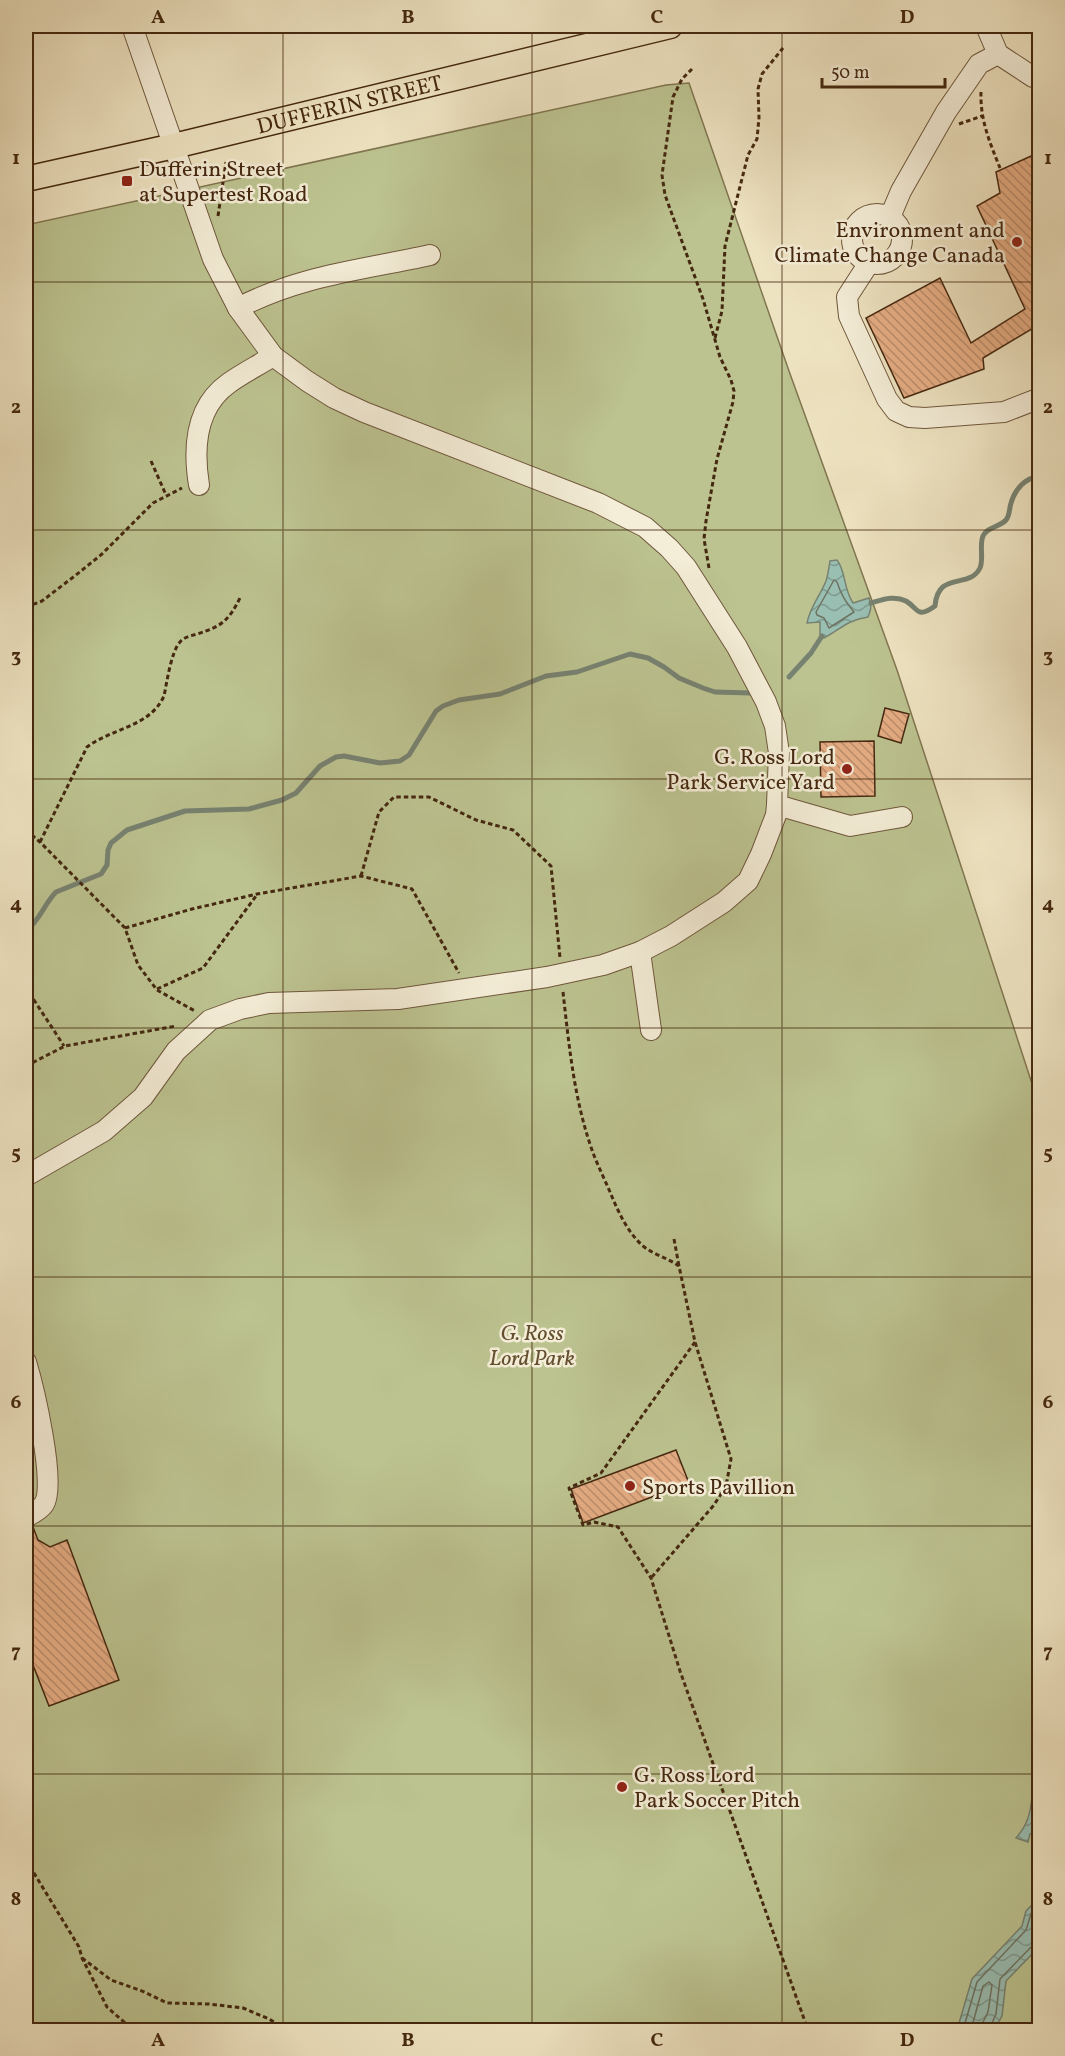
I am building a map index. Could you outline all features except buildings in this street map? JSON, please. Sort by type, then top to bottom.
[{"type":"main road","name":"DUFFERIN STREET","points":[[26,179],[174,146],[670,26]]},
{"type":"street","points":[[26,1176],[104,1131],[143,1097],[176,1051],[210,1020],[240,1009],[268,1003],[398,999],[468,990],[603,965],[640,952],[671,936],[736,893],[748,881],[762,854],[776,815],[777,805],[779,753],[775,726],[766,702],[712,605],[686,567],[669,548],[645,527],[598,503],[364,412],[334,398],[273,356],[238,308],[213,259],[132,26]]},
{"type":"street","points":[[986,26],[991,58]]},
{"type":"street","points":[[991,58],[1040,79]]},
{"type":"street","points":[[890,217],[907,181],[946,112],[979,64],[991,58]]},
{"type":"street","points":[[874,214],[890,217],[900,230],[903,238],[902,246],[898,254],[885,264],[869,263],[856,253],[852,245],[854,229],[866,217],[874,214]]},
{"type":"street","points":[[238,308],[266,294],[327,275],[430,255]]},
{"type":"street","points":[[869,263],[847,297],[849,316],[887,399],[897,411],[909,417],[925,418],[1005,412],[1040,398]]},
{"type":"street","points":[[199,485],[196,439],[203,413],[225,385],[273,356]]},
{"type":"street","points":[[777,805],[850,826],[902,817]]},
{"type":"street","points":[[640,952],[651,1030]]},
{"type":"street","points":[[26,1362],[29,1389],[39,1411],[48,1487],[45,1503],[34,1514],[26,1517]]},
{"type":"path","points":[[715,341],[722,311],[725,246],[748,154],[757,139],[758,89],[762,74],[783,48]]},
{"type":"path","points":[[991,58],[980,105],[984,129],[1000,168]]},
{"type":"path","points":[[692,69],[682,79],[674,97],[662,175],[665,195],[703,299],[720,357],[734,391],[717,459],[704,539],[712,605]]},
{"type":"path","points":[[217,220],[226,162]]},
{"type":"path","points":[[151,461],[166,495]]},
{"type":"path","points":[[26,607],[42,601],[102,554],[149,506],[182,488],[199,485]]},
{"type":"path","points":[[40,842],[87,747],[96,740],[136,724],[161,703],[179,643],[186,637],[223,624],[234,611],[241,596]]},
{"type":"path","points":[[361,876],[379,812],[394,797],[429,797],[477,820],[513,830],[551,866],[570,1053],[579,1103],[592,1149],[620,1216],[633,1236],[653,1254],[679,1266]]},
{"type":"path","points":[[26,830],[124,928],[138,965],[157,990],[210,1020]]},
{"type":"path","points":[[124,928],[257,894],[361,876],[412,889],[468,990]]},
{"type":"path","points":[[157,990],[203,968],[257,894]]},
{"type":"path","points":[[26,999],[34,1000],[64,1046]]},
{"type":"path","points":[[26,1066],[64,1046],[177,1026]]},
{"type":"path","points":[[651,1578],[714,1504],[726,1486],[731,1460],[695,1341],[674,1239]]},
{"type":"path","points":[[695,1341],[601,1473],[569,1488],[583,1525],[594,1522],[618,1527],[651,1578],[680,1671],[808,2031]]},
{"type":"path","points":[[26,1860],[78,1947],[107,2007],[133,2031]]},
{"type":"path","points":[[82,1958],[111,1980],[167,2003],[243,2008],[269,2019],[287,2031]]},
{"type":"path","points":[[26,2012],[38,2031]]},
{"type":"green space","name":"G. Ross Lord Park","points":[[689,83],[789,371],[897,670],[1039,1105],[1039,2030],[26,2030],[26,225],[666,85]]},
{"type":"water","points":[[837,560],[853,603],[869,598],[870,610],[868,617],[849,623],[824,638],[820,635],[820,622],[807,623],[810,612],[826,581],[830,561]]},
{"type":"water","points":[[1039,1773],[1039,1831],[1030,1834],[1028,1842],[1016,1838],[1027,1821],[1035,1781]]},
{"type":"water","points":[[1039,1898],[1039,1947],[1006,1981],[1002,2016],[994,2030],[957,2030],[972,1979],[1022,1926],[1026,1911]]},
{"type":"waterway","points":[[871,603],[897,598],[906,601],[921,612],[935,606],[937,595],[942,588],[969,578],[980,568],[983,536],[987,531],[1006,520],[1010,505],[1021,485],[1040,476]]},
{"type":"waterway","points":[[789,677],[811,653],[822,636]]},
{"type":"waterway","points":[[26,931],[56,892],[101,874],[107,865],[111,843],[127,830],[185,811],[249,809],[282,800],[296,793],[320,766],[336,757],[344,756],[380,763],[400,761],[409,755],[436,711],[459,700],[500,694],[546,676],[577,672],[630,654],[648,658],[679,678],[715,692],[750,693]]},
{"type":"place","name":"Dufferin Street at Supertest Road","points":[[127,181]]},
{"type":"place","name":"Environment and Climate Change Canada","points":[[1017,242]]},
{"type":"place","name":"G. Ross Lord Park Service Yard","points":[[847,769]]},
{"type":"place","name":"Sports Pavillion","points":[[630,1486]]},
{"type":"place","name":"G. Ross Lord Park Soccer Pitch","points":[[622,1787]]}]
